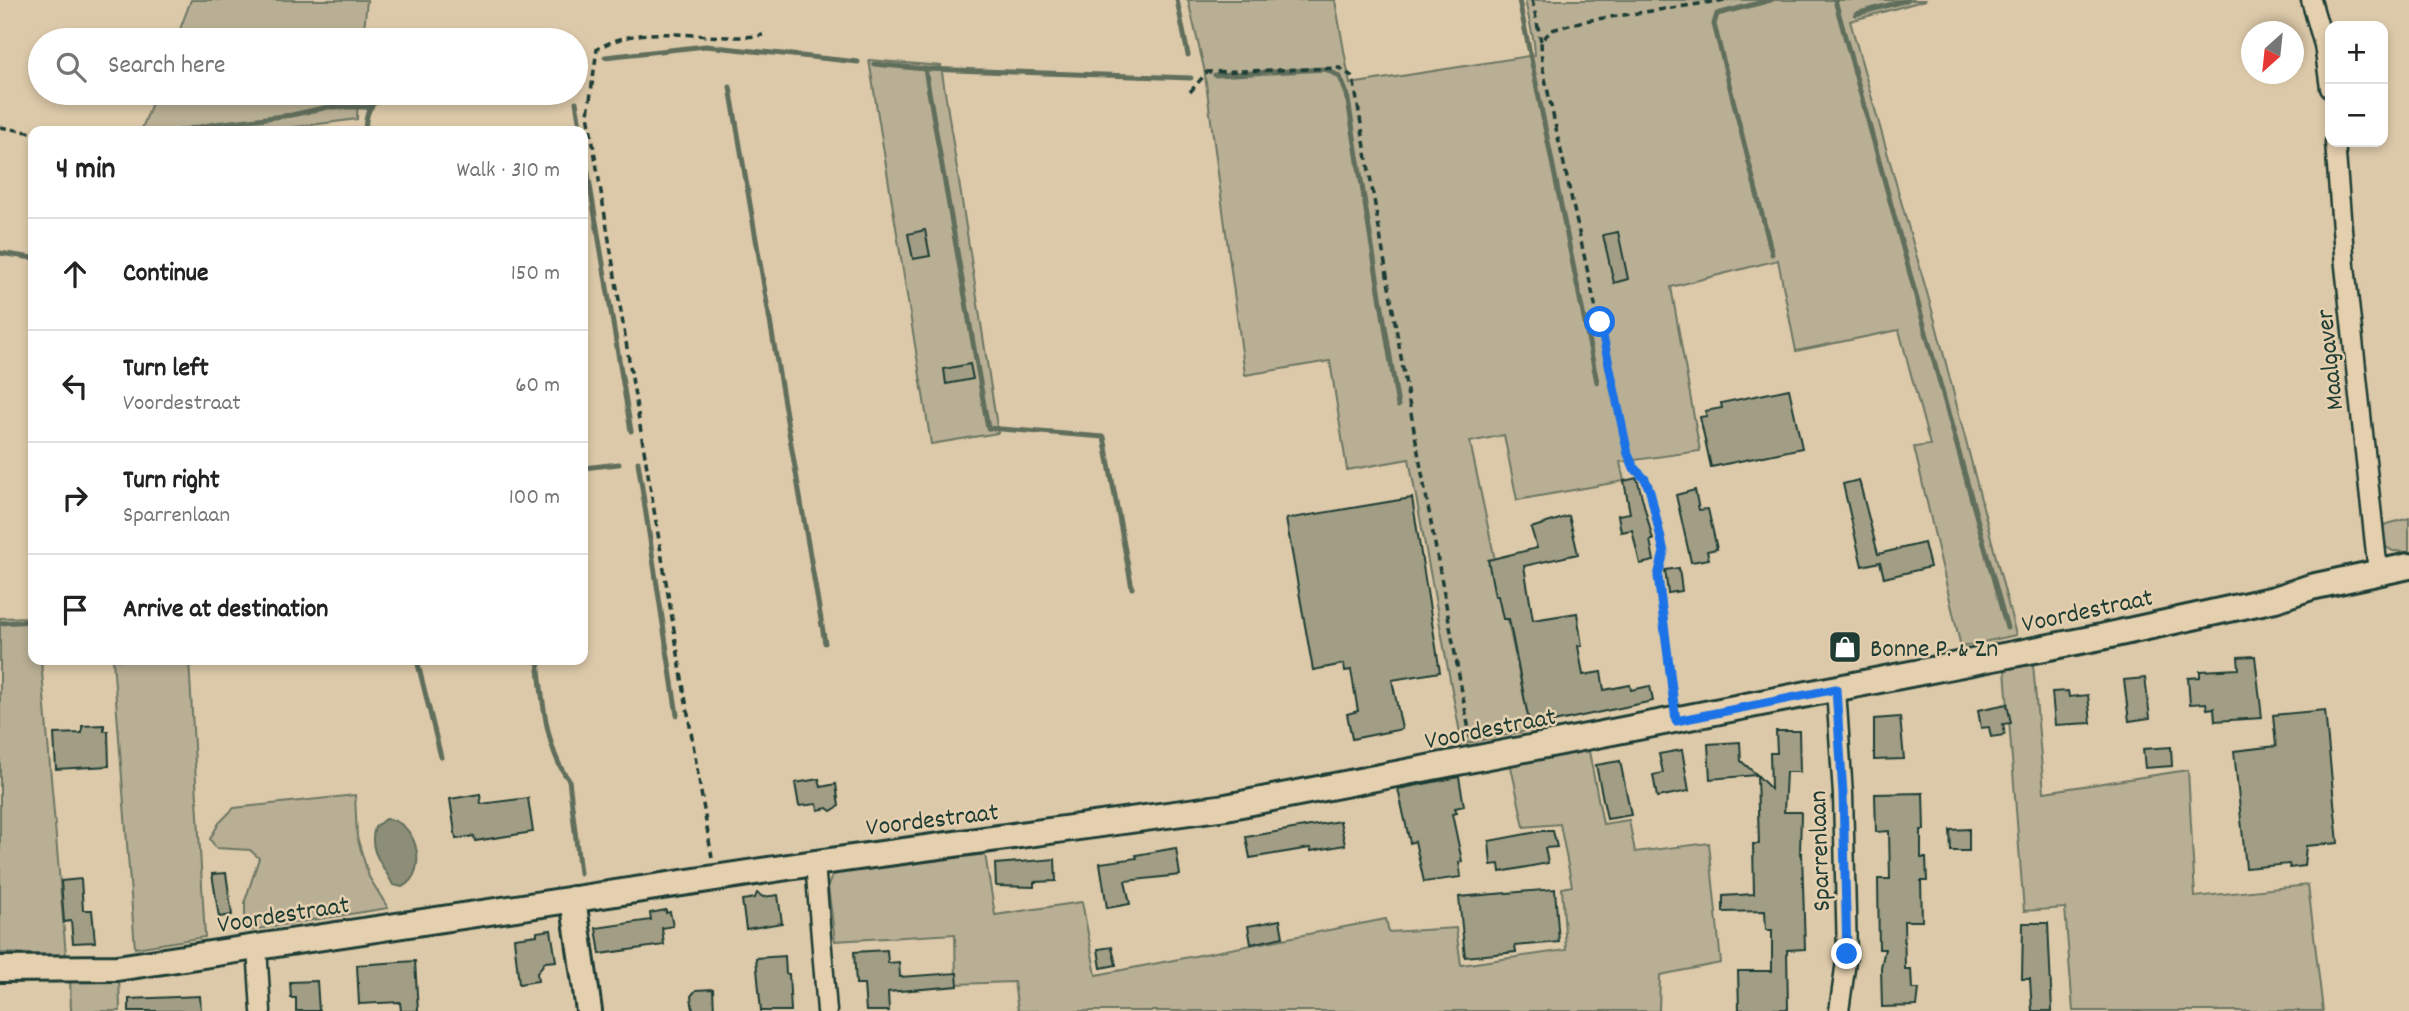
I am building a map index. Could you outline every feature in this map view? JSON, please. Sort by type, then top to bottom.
[{"type":"street","points":[[2311,0],[2324,45],[2329,84]]},
{"type":"street","name":"Maalgaver","points":[[2335,147],[2378,572]]},
{"type":"street","name":"Voordestraat","points":[[0,969],[117,968],[815,863],[1226,807],[2101,637],[2409,566]]},
{"type":"street","name":"Sparrenlaan","points":[[1836,689],[1843,794],[1847,954],[1839,1011]]},
{"type":"street","points":[[815,863],[827,1011]]},
{"type":"street","points":[[573,899],[589,1011]]},
{"type":"street","points":[[257,947],[261,1011]]},
{"type":"path","points":[[1532,0],[1541,41],[1542,65],[1628,454],[1650,491],[1664,552],[1658,576],[1676,721]]},
{"type":"path","points":[[1541,41],[1552,30],[1583,21],[1726,0]]},
{"type":"path","points":[[715,878],[588,114],[597,49],[614,39],[654,33],[747,38],[763,35]]},
{"type":"path","points":[[1190,92],[1207,72],[1340,68],[1353,77],[1406,386],[1475,760]]},
{"type":"path","points":[[0,127],[28,132]]},
{"type":"shaded area","points":[[191,0],[367,0],[364,28],[180,28]]},
{"type":"shaded area","points":[[1188,0],[1335,0],[1350,84],[1535,55],[1525,0],[1926,0],[1850,21],[1935,321],[2016,635],[1961,647],[1914,447],[1930,445],[1899,330],[1796,351],[1778,260],[1671,287],[1700,451],[1620,462],[1624,481],[1517,500],[1504,435],[1470,442],[1531,730],[1462,744],[1409,459],[1347,470],[1330,361],[1245,375],[1204,68]]},
{"type":"shaded area","points":[[869,60],[941,66],[998,433],[931,444]]},
{"type":"shaded area","points":[[151,105],[358,105],[357,119],[303,126],[143,126]]},
{"type":"shaded area","points":[[2409,518],[2409,552],[2393,551],[2386,547],[2380,526]]},
{"type":"shaded area","points":[[28,617],[28,665],[41,665],[66,955],[0,953],[0,618]]},
{"type":"shaded area","points":[[2033,664],[2044,792],[2188,770],[2195,897],[2308,885],[2323,1011],[2073,1011],[2065,908],[2024,911],[2005,670]]},
{"type":"shaded area","points":[[113,665],[189,665],[205,937],[135,948]]},
{"type":"shaded area","points":[[1588,746],[1603,824],[1629,820],[1635,852],[1709,843],[1721,963],[1660,975],[1659,1011],[1018,1011],[1014,982],[956,984],[955,934],[835,941],[828,886],[832,876],[843,870],[985,854],[995,915],[1082,902],[1096,975],[1386,919],[1389,932],[1456,928],[1461,965],[1566,950],[1562,888],[1572,886],[1560,824],[1524,827],[1510,762]]},
{"type":"shaded area","points":[[355,795],[357,837],[369,877],[388,908],[245,931],[245,901],[259,858],[250,850],[216,848],[210,839],[219,823],[234,808]]},
{"type":"shaded area","points":[[385,819],[396,821],[405,828],[416,848],[416,870],[411,880],[402,887],[393,885],[373,844],[375,827]]},
{"type":"shaded area","points":[[119,974],[120,1011],[71,1011],[70,977]]},
{"type":"building","points":[[925,230],[930,256],[913,259],[908,234]]},
{"type":"building","points":[[1618,232],[1628,279],[1614,283],[1603,235]]},
{"type":"building","points":[[970,364],[973,379],[946,384],[944,369]]},
{"type":"building","points":[[1789,389],[1802,448],[1711,467],[1700,417],[1707,416],[1705,411],[1722,408],[1721,403]]},
{"type":"building","points":[[1637,478],[1653,540],[1650,540],[1654,561],[1640,564],[1632,530],[1621,532],[1618,515],[1630,513],[1624,481]]},
{"type":"building","points":[[1859,480],[1878,554],[1924,543],[1930,567],[1884,578],[1880,562],[1862,566],[1843,484]]},
{"type":"building","points":[[1695,490],[1699,510],[1708,509],[1717,549],[1707,551],[1709,559],[1691,562],[1676,495]]},
{"type":"building","points":[[1412,498],[1440,672],[1392,680],[1402,729],[1352,739],[1347,714],[1358,711],[1351,670],[1345,671],[1344,664],[1313,670],[1286,519]]},
{"type":"building","points":[[1569,516],[1578,554],[1524,566],[1533,620],[1577,613],[1582,646],[1578,646],[1583,675],[1601,672],[1604,690],[1630,685],[1631,690],[1650,686],[1653,701],[1530,727],[1509,619],[1503,619],[1488,560],[1537,548],[1531,528]]},
{"type":"building","points":[[1679,568],[1682,591],[1668,593],[1665,570]]},
{"type":"building","points":[[2255,656],[2262,718],[2215,721],[2214,708],[2207,709],[2206,703],[2190,704],[2188,678],[2200,677],[2200,671],[2239,669],[2238,657]]},
{"type":"building","points":[[2145,678],[2150,718],[2129,721],[2124,680]]},
{"type":"building","points":[[2068,691],[2069,697],[2088,695],[2091,723],[2055,725],[2052,692]]},
{"type":"building","points":[[2007,704],[2011,723],[2003,724],[2005,735],[1991,737],[1989,727],[1981,728],[1978,710]]},
{"type":"building","points":[[2325,710],[2338,843],[2306,846],[2304,866],[2290,868],[2289,864],[2246,868],[2234,751],[2276,746],[2273,715]]},
{"type":"building","points":[[1900,717],[1904,759],[1874,760],[1874,719]]},
{"type":"building","points":[[104,725],[104,731],[108,731],[109,766],[56,769],[54,734],[82,733],[82,726]]},
{"type":"building","points":[[1776,731],[1799,731],[1800,772],[1786,772],[1784,812],[1801,812],[1800,854],[1802,853],[1805,949],[1787,950],[1788,1009],[1739,1010],[1738,971],[1772,971],[1772,930],[1766,930],[1765,911],[1723,912],[1723,896],[1754,894],[1753,844],[1759,844],[1757,775],[1771,789],[1770,753],[1777,753]]},
{"type":"building","points":[[1740,742],[1741,761],[1757,775],[1710,779],[1708,744]]},
{"type":"building","points":[[2171,747],[2172,766],[2145,768],[2143,749]]},
{"type":"building","points":[[1682,750],[1689,791],[1657,797],[1653,775],[1663,773],[1659,754]]},
{"type":"building","points":[[1620,761],[1631,815],[1607,819],[1596,765]]},
{"type":"building","points":[[1459,777],[1464,806],[1455,808],[1457,813],[1452,814],[1462,861],[1459,862],[1461,877],[1424,882],[1415,841],[1410,843],[1398,789]]},
{"type":"building","points":[[819,779],[821,787],[836,784],[839,806],[831,811],[827,808],[818,810],[817,804],[799,806],[795,783]]},
{"type":"building","points":[[1923,793],[1924,830],[1921,830],[1921,858],[1926,858],[1927,881],[1921,881],[1922,921],[1904,921],[1905,969],[1911,969],[1912,989],[1919,989],[1917,1006],[1882,1007],[1881,967],[1885,949],[1879,949],[1878,879],[1890,879],[1889,831],[1876,832],[1875,794]]},
{"type":"building","points":[[480,794],[481,804],[528,798],[533,832],[475,841],[474,836],[456,839],[450,799]]},
{"type":"building","points":[[1340,821],[1345,845],[1250,858],[1246,837]]},
{"type":"building","points":[[1969,829],[1969,851],[1951,851],[1950,830]]},
{"type":"building","points":[[1553,831],[1557,847],[1545,848],[1548,863],[1500,872],[1499,864],[1491,865],[1489,841]]},
{"type":"building","points":[[1176,848],[1180,875],[1125,881],[1130,904],[1107,908],[1100,863],[1137,858],[1136,855]]},
{"type":"building","points":[[1055,859],[1056,881],[1034,882],[1034,887],[996,886],[995,864]]},
{"type":"building","points":[[226,873],[232,915],[219,917],[212,874]]},
{"type":"building","points":[[81,879],[83,910],[92,910],[95,942],[73,943],[71,921],[64,922],[61,881]]},
{"type":"building","points":[[1555,889],[1559,942],[1515,946],[1516,952],[1465,957],[1459,897]]},
{"type":"building","points":[[757,893],[763,897],[778,895],[782,923],[746,929],[742,900],[755,898]]},
{"type":"building","points":[[666,910],[666,913],[670,912],[673,926],[662,928],[664,945],[600,954],[596,928],[651,920],[650,913]]},
{"type":"building","points":[[1280,920],[1283,937],[1251,944],[1248,926]]},
{"type":"building","points":[[2023,923],[2048,923],[2052,1011],[2032,1011],[2030,979],[2022,979]]},
{"type":"building","points":[[551,930],[556,961],[545,962],[537,973],[538,981],[519,984],[514,938]]},
{"type":"building","points":[[1112,947],[1116,965],[1101,968],[1098,949]]},
{"type":"building","points":[[887,950],[888,963],[899,962],[900,977],[957,973],[958,986],[888,992],[889,1011],[866,1011],[864,984],[856,984],[854,952]]},
{"type":"building","points":[[785,956],[791,1011],[761,1011],[756,958]]},
{"type":"building","points":[[415,961],[418,1011],[401,1011],[400,1002],[359,1004],[357,965]]},
{"type":"building","points":[[317,981],[319,1011],[296,1011],[296,998],[291,998],[290,982]]},
{"type":"building","points":[[713,989],[714,1011],[693,1011],[691,996],[696,990]]},
{"type":"building","points":[[200,996],[201,1011],[129,1011],[129,999]]},
{"type":"waterway","points":[[1177,0],[1188,55]]},
{"type":"waterway","points":[[1519,0],[1597,382]]},
{"type":"waterway","points":[[1771,0],[1717,14],[1714,24],[1772,254]]},
{"type":"waterway","points":[[1835,0],[2007,628]]},
{"type":"waterway","points":[[1856,14],[1907,0]]},
{"type":"waterway","points":[[605,57],[706,46],[858,62]]},
{"type":"waterway","points":[[874,64],[925,69],[1191,78]]},
{"type":"waterway","points":[[925,69],[988,428],[1104,437],[1132,588]]},
{"type":"waterway","points":[[1215,75],[1326,69],[1340,77],[1347,94],[1398,406]]},
{"type":"waterway","points":[[730,87],[825,643]]},
{"type":"waterway","points":[[366,126],[367,114],[373,105]]},
{"type":"waterway","points":[[577,105],[580,126]]},
{"type":"waterway","points":[[205,126],[292,115],[328,107],[371,107]]},
{"type":"waterway","points":[[588,174],[631,431]]},
{"type":"waterway","points":[[0,253],[28,257]]},
{"type":"waterway","points":[[638,462],[677,715]]},
{"type":"waterway","points":[[588,467],[619,464]]},
{"type":"waterway","points":[[0,623],[28,621]]},
{"type":"waterway","points":[[418,665],[441,757]]},
{"type":"waterway","points":[[539,665],[550,739],[561,768],[569,780],[580,873]]},
{"type":"place","name":"Bonne P. & Zn","points":[[1845,647]]},
{"type":"route","points":[[1600,322],[1628,454],[1650,491],[1664,552],[1658,576],[1676,721],[1836,689],[1843,794],[1847,954]]}]
